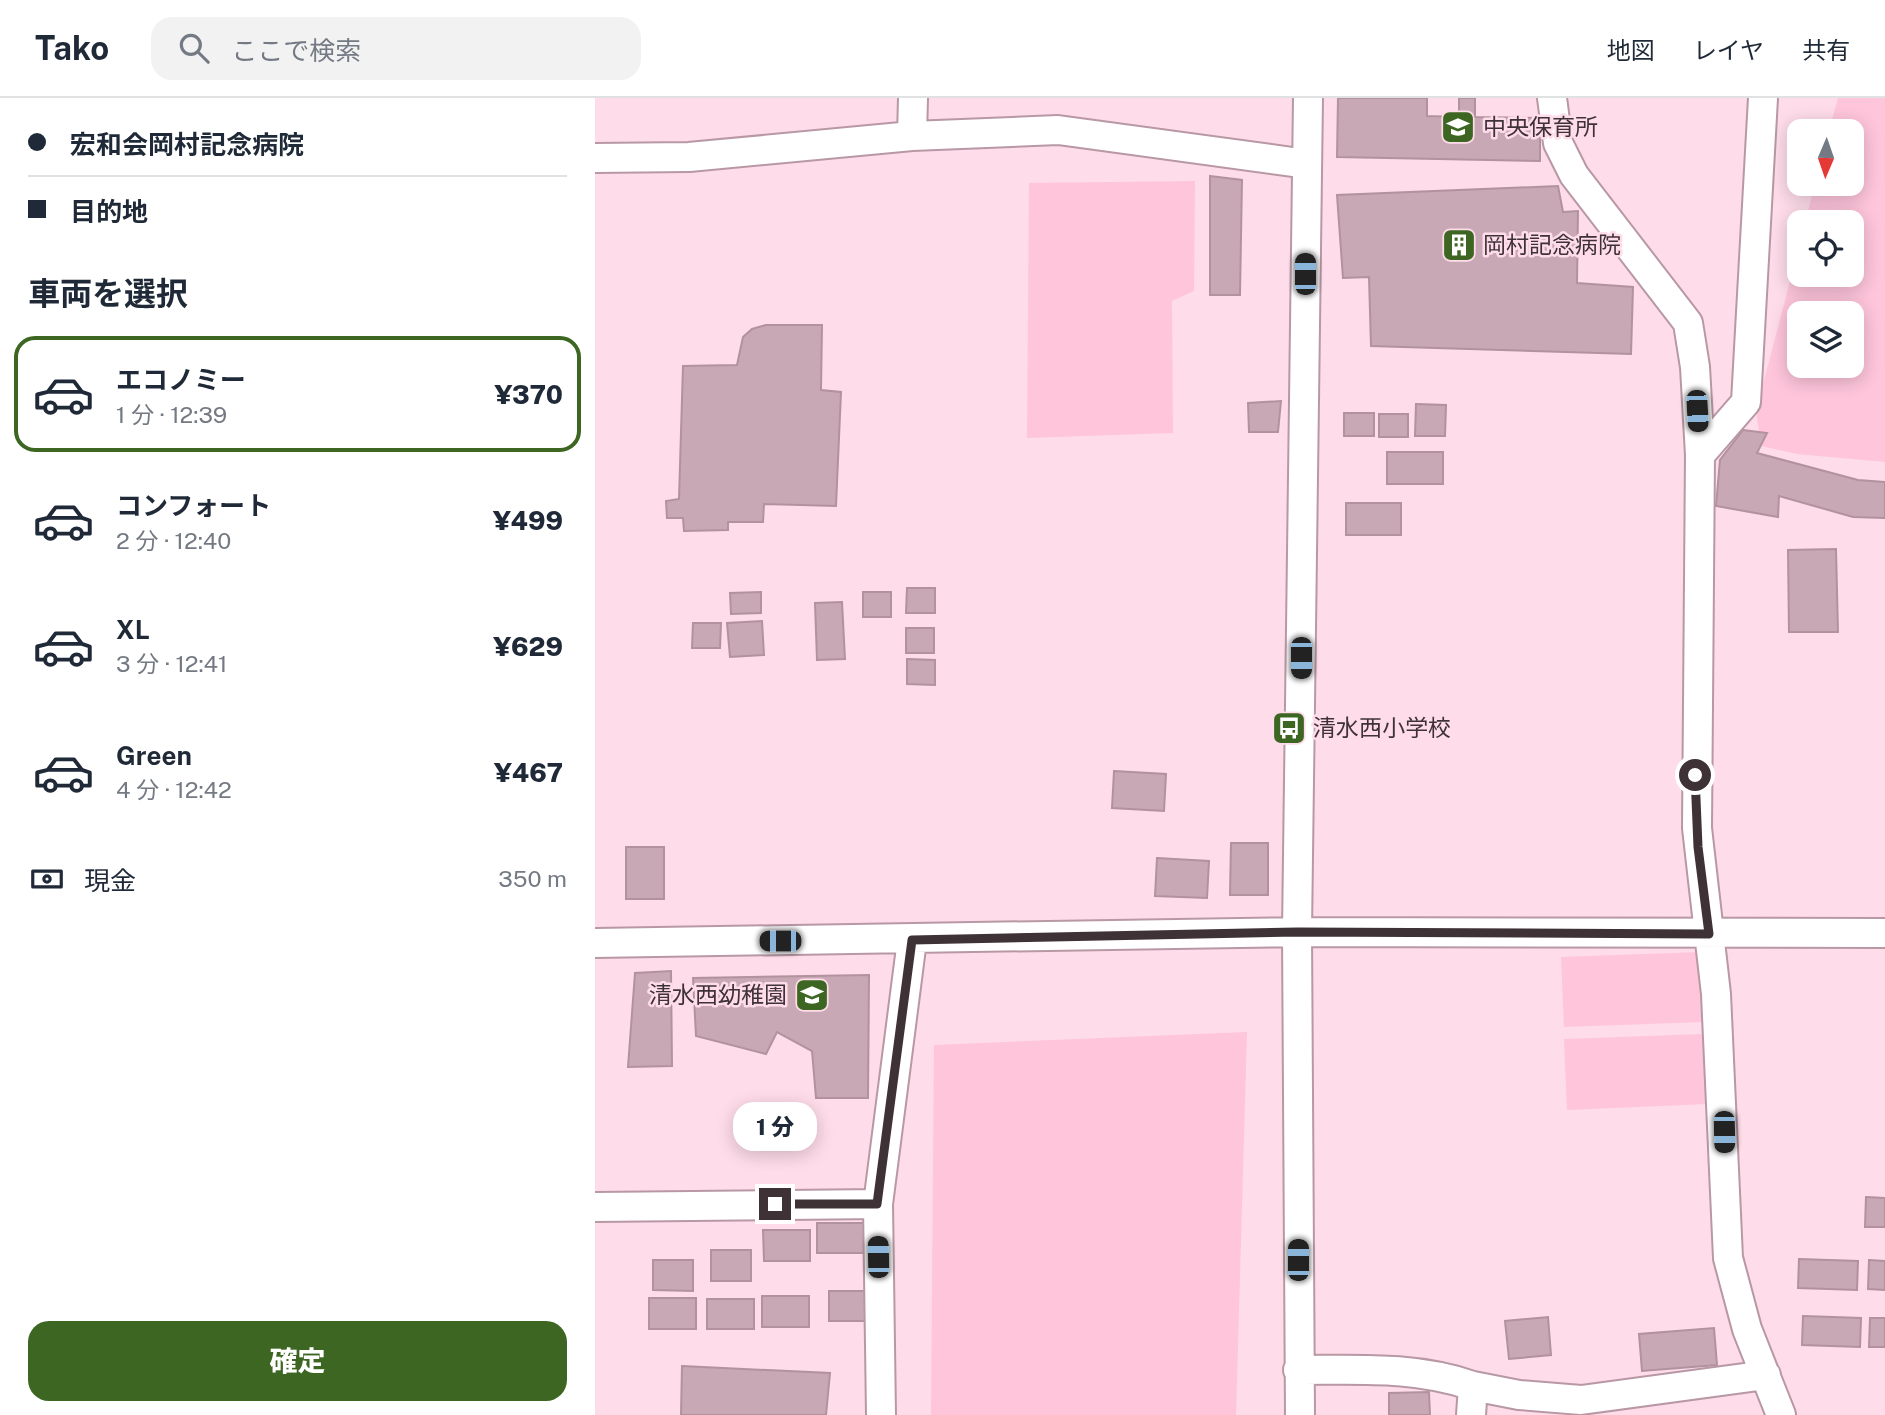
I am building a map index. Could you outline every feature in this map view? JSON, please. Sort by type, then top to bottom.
[{"type":"street","points":[[912,136],[913,98]]},
{"type":"street","points":[[1300,1415],[1297,932],[1308,98]]},
{"type":"street","points":[[1552,98],[1557,143],[1574,175],[1688,323],[1695,367],[1700,455],[1695,762],[1697,828],[1716,993],[1728,1258],[1747,1329],[1781,1415]]},
{"type":"street","points":[[1700,455],[1747,402],[1763,98]]},
{"type":"street","points":[[595,158],[689,157],[912,136],[1058,130],[1307,164]]},
{"type":"street","points":[[595,943],[1297,932],[1885,933]]},
{"type":"street","points":[[881,1415],[877,1204],[912,940]]},
{"type":"street","points":[[595,1207],[877,1204]]},
{"type":"street","points":[[1298,1370],[1420,1371],[1519,1395],[1581,1400],[1766,1375]]},
{"type":"street","points":[[1471,1415],[1473,1386]]},
{"type":"shaded area","points":[[1838,98],[1885,98],[1885,462],[1797,454],[1761,446],[1756,411],[1789,287],[1864,287],[1864,210],[1808,210],[1812,196],[1864,196],[1864,119],[1832,119]]},
{"type":"shaded area","points":[[1195,181],[1194,291],[1172,301],[1173,433],[1027,438],[1029,183]]},
{"type":"shaded area","points":[[1701,952],[1703,1022],[1564,1027],[1561,957]]},
{"type":"shaded area","points":[[1247,1032],[1236,1415],[931,1415],[934,1045]]},
{"type":"shaded area","points":[[1704,1034],[1707,1104],[1567,1110],[1564,1039]]},
{"type":"building","points":[[1338,98],[1427,98],[1427,116],[1459,117],[1459,98],[1475,98],[1475,117],[1540,118],[1540,161],[1337,157]]},
{"type":"building","points":[[1210,176],[1242,180],[1240,295],[1210,295]]},
{"type":"building","name":"岡村記念病院","points":[[1558,186],[1563,212],[1578,211],[1577,283],[1633,287],[1631,354],[1371,346],[1369,277],[1343,278],[1337,195]]},
{"type":"building","points":[[766,325],[822,325],[821,390],[841,392],[836,506],[764,504],[763,522],[728,522],[728,530],[684,531],[683,518],[667,518],[666,501],[679,499],[683,366],[737,365],[743,337],[752,329]]},
{"type":"building","points":[[1281,401],[1278,432],[1249,432],[1248,403]]},
{"type":"building","points":[[1416,404],[1446,405],[1445,436],[1415,436]]},
{"type":"building","points":[[1344,413],[1374,413],[1374,436],[1344,436]]},
{"type":"building","points":[[1379,414],[1408,414],[1408,437],[1379,437]]},
{"type":"building","points":[[1743,430],[1767,433],[1757,453],[1858,480],[1885,482],[1885,518],[1853,517],[1779,496],[1778,517],[1716,506],[1720,460]]},
{"type":"building","points":[[1387,452],[1443,452],[1443,484],[1387,484]]},
{"type":"building","points":[[1346,503],[1401,503],[1401,535],[1346,535]]},
{"type":"building","points":[[1836,549],[1838,632],[1789,632],[1788,550]]},
{"type":"building","points":[[907,588],[935,588],[935,613],[906,613]]},
{"type":"building","points":[[761,592],[761,613],[731,614],[730,593]]},
{"type":"building","points":[[863,592],[891,592],[891,617],[863,617]]},
{"type":"building","points":[[842,602],[845,659],[817,660],[815,603]]},
{"type":"building","points":[[762,621],[764,655],[730,657],[727,623]]},
{"type":"building","points":[[693,623],[721,623],[720,648],[692,648]]},
{"type":"building","points":[[906,628],[934,628],[934,653],[906,653]]},
{"type":"building","points":[[907,659],[935,660],[935,685],[907,684]]},
{"type":"building","points":[[1114,771],[1166,774],[1164,811],[1112,808]]},
{"type":"building","points":[[1231,843],[1268,843],[1268,895],[1230,895]]},
{"type":"building","points":[[626,847],[664,847],[664,899],[626,899]]},
{"type":"building","points":[[1157,858],[1209,861],[1207,898],[1155,896]]},
{"type":"building","points":[[671,971],[672,1066],[628,1067],[635,973]]},
{"type":"building","points":[[869,975],[868,1098],[816,1098],[812,1051],[777,1032],[766,1054],[696,1036],[693,978]]},
{"type":"building","points":[[1866,1197],[1885,1198],[1885,1227],[1865,1227]]},
{"type":"building","points":[[817,1223],[864,1223],[864,1253],[817,1253]]},
{"type":"building","points":[[763,1230],[810,1230],[810,1261],[764,1261]]},
{"type":"building","points":[[711,1250],[751,1250],[751,1281],[711,1281]]},
{"type":"building","points":[[1799,1259],[1858,1261],[1857,1290],[1798,1288]]},
{"type":"building","points":[[653,1260],[693,1260],[693,1291],[653,1290]]},
{"type":"building","points":[[1869,1260],[1885,1261],[1885,1290],[1868,1289]]},
{"type":"building","points":[[829,1291],[876,1291],[876,1321],[829,1321]]},
{"type":"building","points":[[762,1296],[809,1296],[809,1327],[762,1327]]},
{"type":"building","points":[[649,1298],[696,1298],[696,1329],[649,1329]]},
{"type":"building","points":[[707,1299],[754,1299],[754,1329],[707,1329]]},
{"type":"building","points":[[1803,1316],[1861,1318],[1860,1347],[1802,1345]]},
{"type":"building","points":[[1548,1317],[1551,1355],[1509,1359],[1505,1321]]},
{"type":"building","points":[[1870,1318],[1885,1318],[1885,1347],[1869,1347]]},
{"type":"building","points":[[1714,1328],[1717,1365],[1642,1371],[1639,1334]]},
{"type":"building","points":[[682,1366],[830,1373],[826,1415],[681,1415]]},
{"type":"building","points":[[1429,1392],[1430,1415],[1389,1415],[1389,1393]]},
{"type":"place","name":"中央保育所","points":[[1458,127]]},
{"type":"place","name":"岡村記念病院","points":[[1459,245]]},
{"type":"place","name":"清水西小学校","points":[[1289,728]]},
{"type":"place","name":"清水西幼稚園","points":[[812,995]]},
{"type":"route","points":[[775,1204],[877,1204],[912,940],[1297,932],[1709,934],[1698,847],[1695,775]]}]
